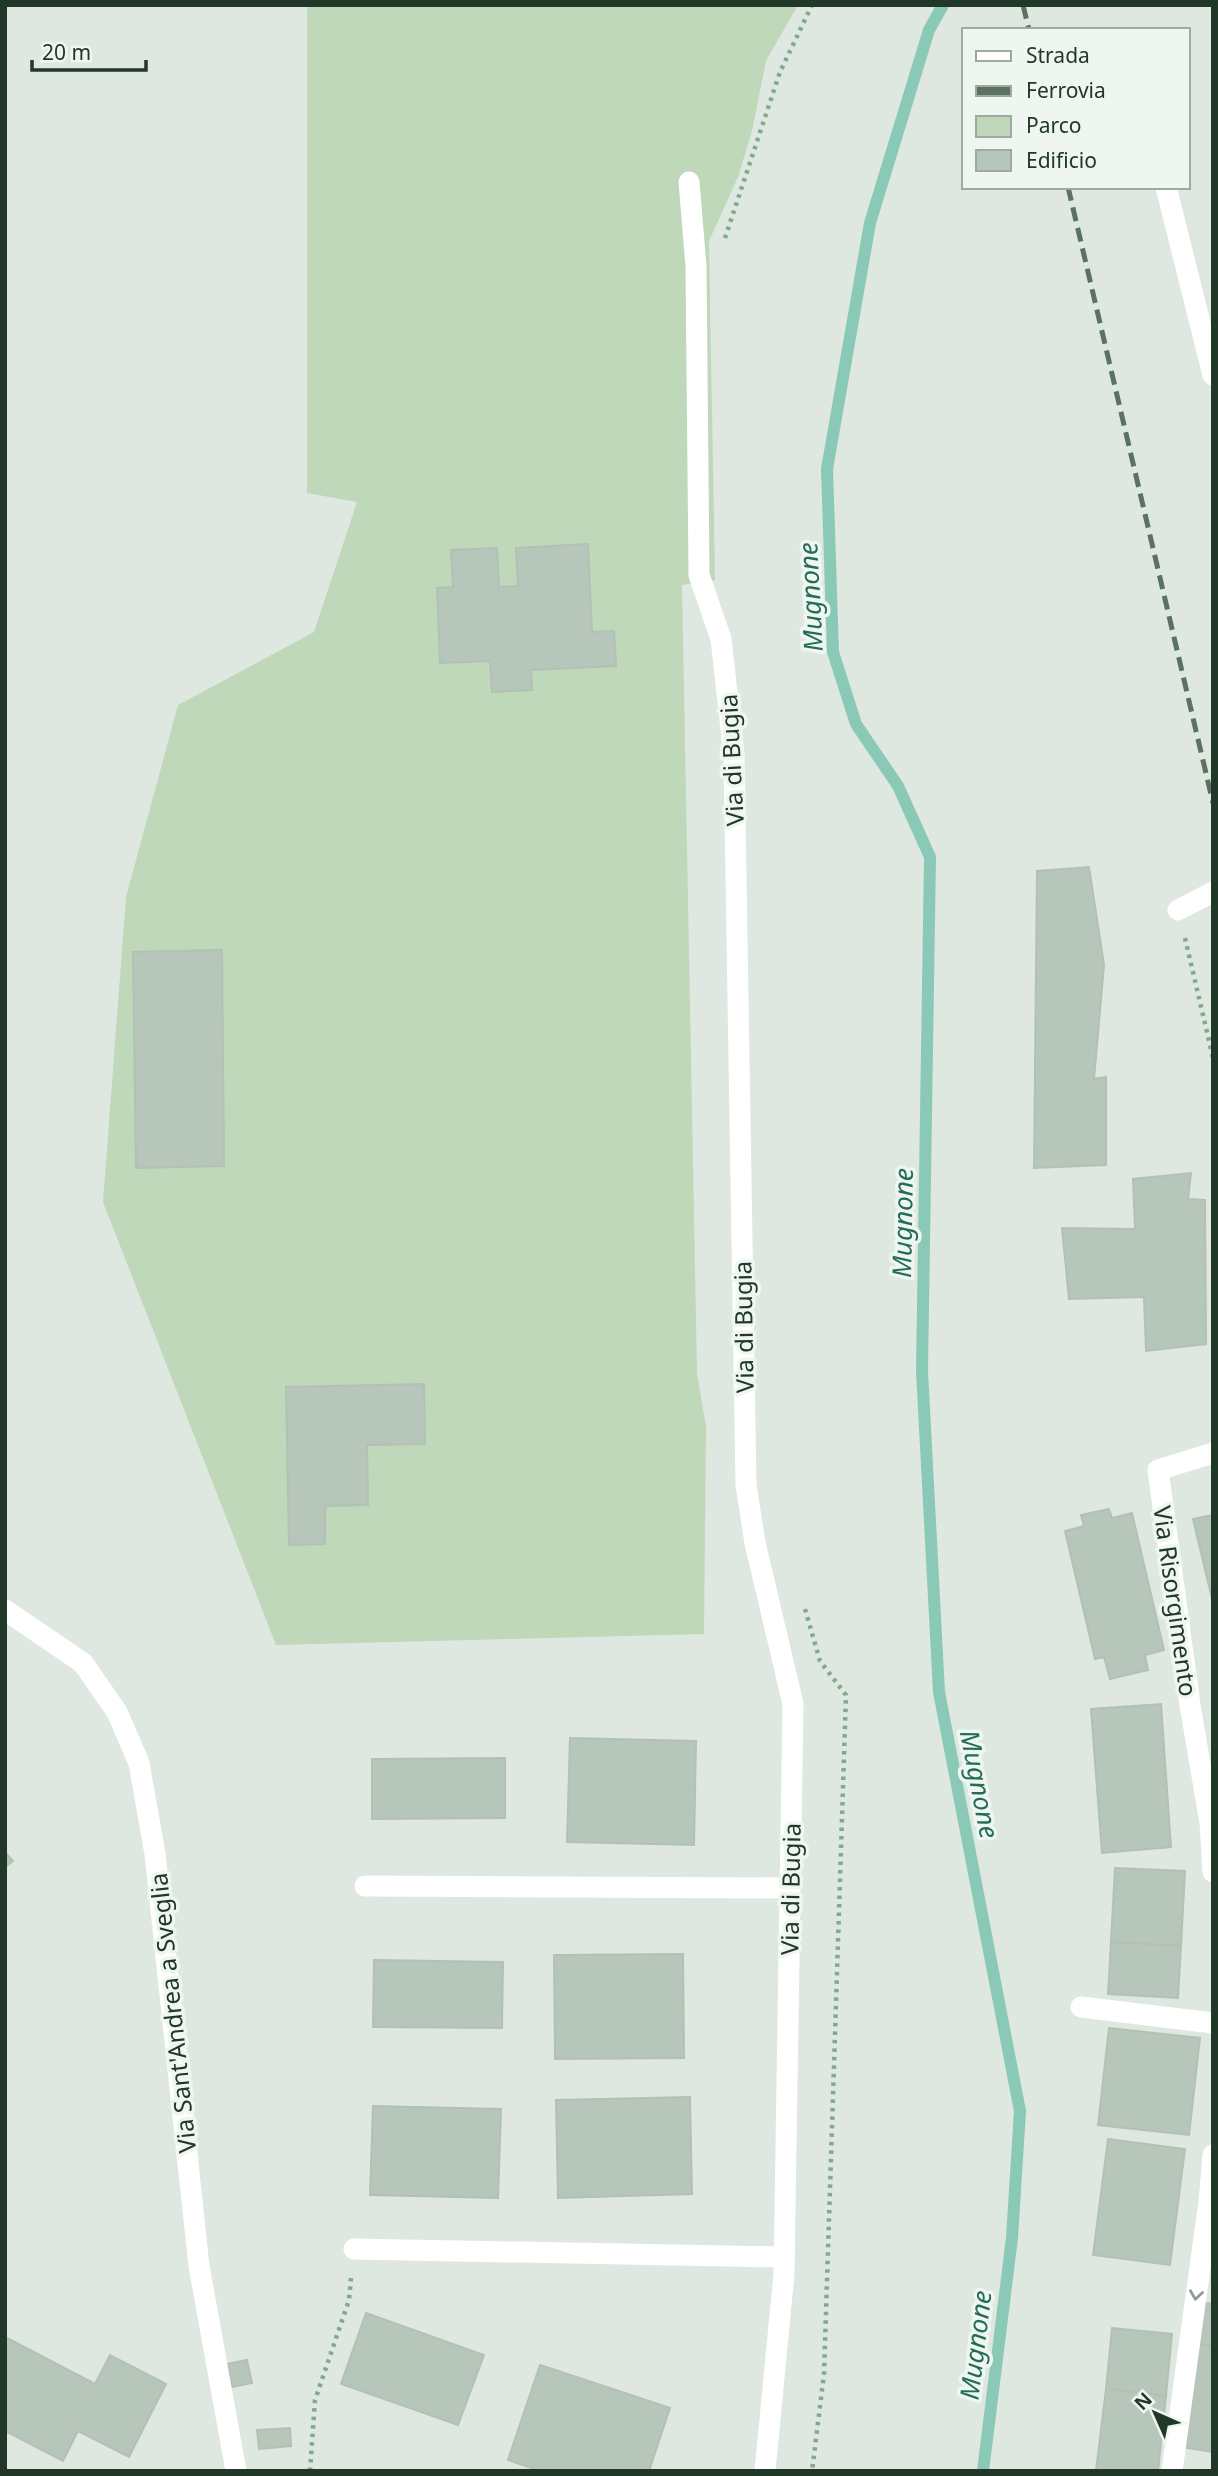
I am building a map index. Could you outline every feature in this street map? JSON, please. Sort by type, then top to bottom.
[{"type":"street","name":"Via di Bugia","points":[[689,182],[696,266],[699,575],[721,639],[734,755],[746,1485],[755,1543],[793,1704],[784,2257],[765,2471]]},
{"type":"street","points":[[1166,189],[1213,375]]},
{"type":"street","points":[[1178,910],[1213,892]]},
{"type":"street","name":"Via Risorgimento","points":[[1213,1452],[1158,1470],[1190,1705],[1210,1823],[1213,1872]]},
{"type":"street","name":"Via Sant'Andrea a Sveglia","points":[[5,1610],[83,1663],[117,1712],[139,1763],[155,1854],[199,2266],[236,2471]]},
{"type":"street","points":[[365,1886],[790,1888]]},
{"type":"street","points":[[1081,2007],[1213,2023]]},
{"type":"street","points":[[1171,2471],[1209,2202],[1213,2155]]},
{"type":"street","points":[[354,2249],[784,2257]]},
{"type":"path","points":[[723,244],[780,72],[812,5]]},
{"type":"path","points":[[1178,910],[1213,1058]]},
{"type":"path","points":[[310,2471],[314,2400],[349,2300],[354,2249]]},
{"type":"green space","points":[[307,5],[798,5],[766,61],[752,131],[738,177],[709,241],[715,580],[682,585],[697,1373],[706,1427],[704,1634],[276,1645],[103,1202],[126,897],[178,705],[314,632],[357,502],[307,493]]},
{"type":"building","points":[[588,544],[592,632],[614,631],[616,666],[531,670],[532,690],[492,692],[490,661],[440,663],[437,588],[453,587],[451,550],[497,548],[499,587],[518,586],[516,548]]},
{"type":"building","points":[[1089,867],[1104,965],[1094,1079],[1106,1077],[1106,1165],[1034,1168],[1037,871]]},
{"type":"building","points":[[222,950],[224,1166],[136,1168],[133,952]]},
{"type":"building","points":[[1191,1173],[1188,1199],[1205,1200],[1206,1344],[1146,1351],[1144,1297],[1069,1299],[1062,1228],[1135,1229],[1133,1179]]},
{"type":"building","points":[[424,1384],[425,1444],[367,1445],[368,1505],[325,1506],[325,1544],[289,1545],[286,1387]]},
{"type":"building","points":[[1109,1509],[1112,1518],[1132,1513],[1164,1650],[1145,1655],[1148,1670],[1110,1679],[1104,1657],[1095,1659],[1065,1531],[1084,1526],[1081,1515]]},
{"type":"building","points":[[1213,1515],[1213,1603],[1193,1519]]},
{"type":"building","points":[[1161,1704],[1171,1847],[1102,1853],[1091,1709]]},
{"type":"building","points":[[570,1738],[696,1741],[694,1845],[567,1842]]},
{"type":"building","points":[[505,1758],[505,1818],[372,1819],[372,1759]]},
{"type":"building","points":[[5,1852],[13,1861],[5,1867]]},
{"type":"building","points":[[1115,1868],[1185,1871],[1181,1946],[1111,1942]]},
{"type":"building","points":[[1111,1942],[1181,1946],[1178,1998],[1108,1994]]},
{"type":"building","points":[[683,1954],[684,2058],[555,2059],[554,1955]]},
{"type":"building","points":[[374,1960],[503,1962],[502,2028],[373,2027]]},
{"type":"building","points":[[1109,2028],[1200,2038],[1189,2135],[1098,2125]]},
{"type":"building","points":[[690,2097],[692,2194],[558,2198],[556,2100]]},
{"type":"building","points":[[373,2106],[501,2109],[498,2198],[370,2195]]},
{"type":"building","points":[[1108,2139],[1185,2149],[1170,2265],[1093,2255]]},
{"type":"building","points":[[1204,2303],[1213,2304],[1213,2346],[1198,2344]]},
{"type":"building","points":[[366,2313],[484,2355],[458,2425],[341,2384]]},
{"type":"building","points":[[1112,2328],[1172,2334],[1166,2396],[1106,2389]]},
{"type":"building","points":[[5,2337],[95,2384],[110,2355],[166,2384],[129,2457],[78,2431],[63,2461],[5,2431]]},
{"type":"building","points":[[1198,2344],[1213,2346],[1213,2452],[1181,2447]]},
{"type":"building","points":[[247,2360],[252,2383],[232,2387],[227,2364]]},
{"type":"building","points":[[540,2365],[670,2408],[649,2471],[540,2471],[508,2460]]},
{"type":"building","points":[[1106,2389],[1166,2396],[1158,2471],[1096,2471]]},
{"type":"building","points":[[290,2428],[291,2446],[259,2449],[257,2430]]},
{"type":"waterway","name":"Mugnone","points":[[943,5],[929,30],[870,223],[827,469],[833,652],[856,724],[898,786],[930,857],[922,1371],[939,1692],[1020,2111],[1012,2238],[983,2471]]},
{"type":"railway","points":[[1023,5],[1029,28]]},
{"type":"railway","points":[[1068,189],[1213,803]]}]
